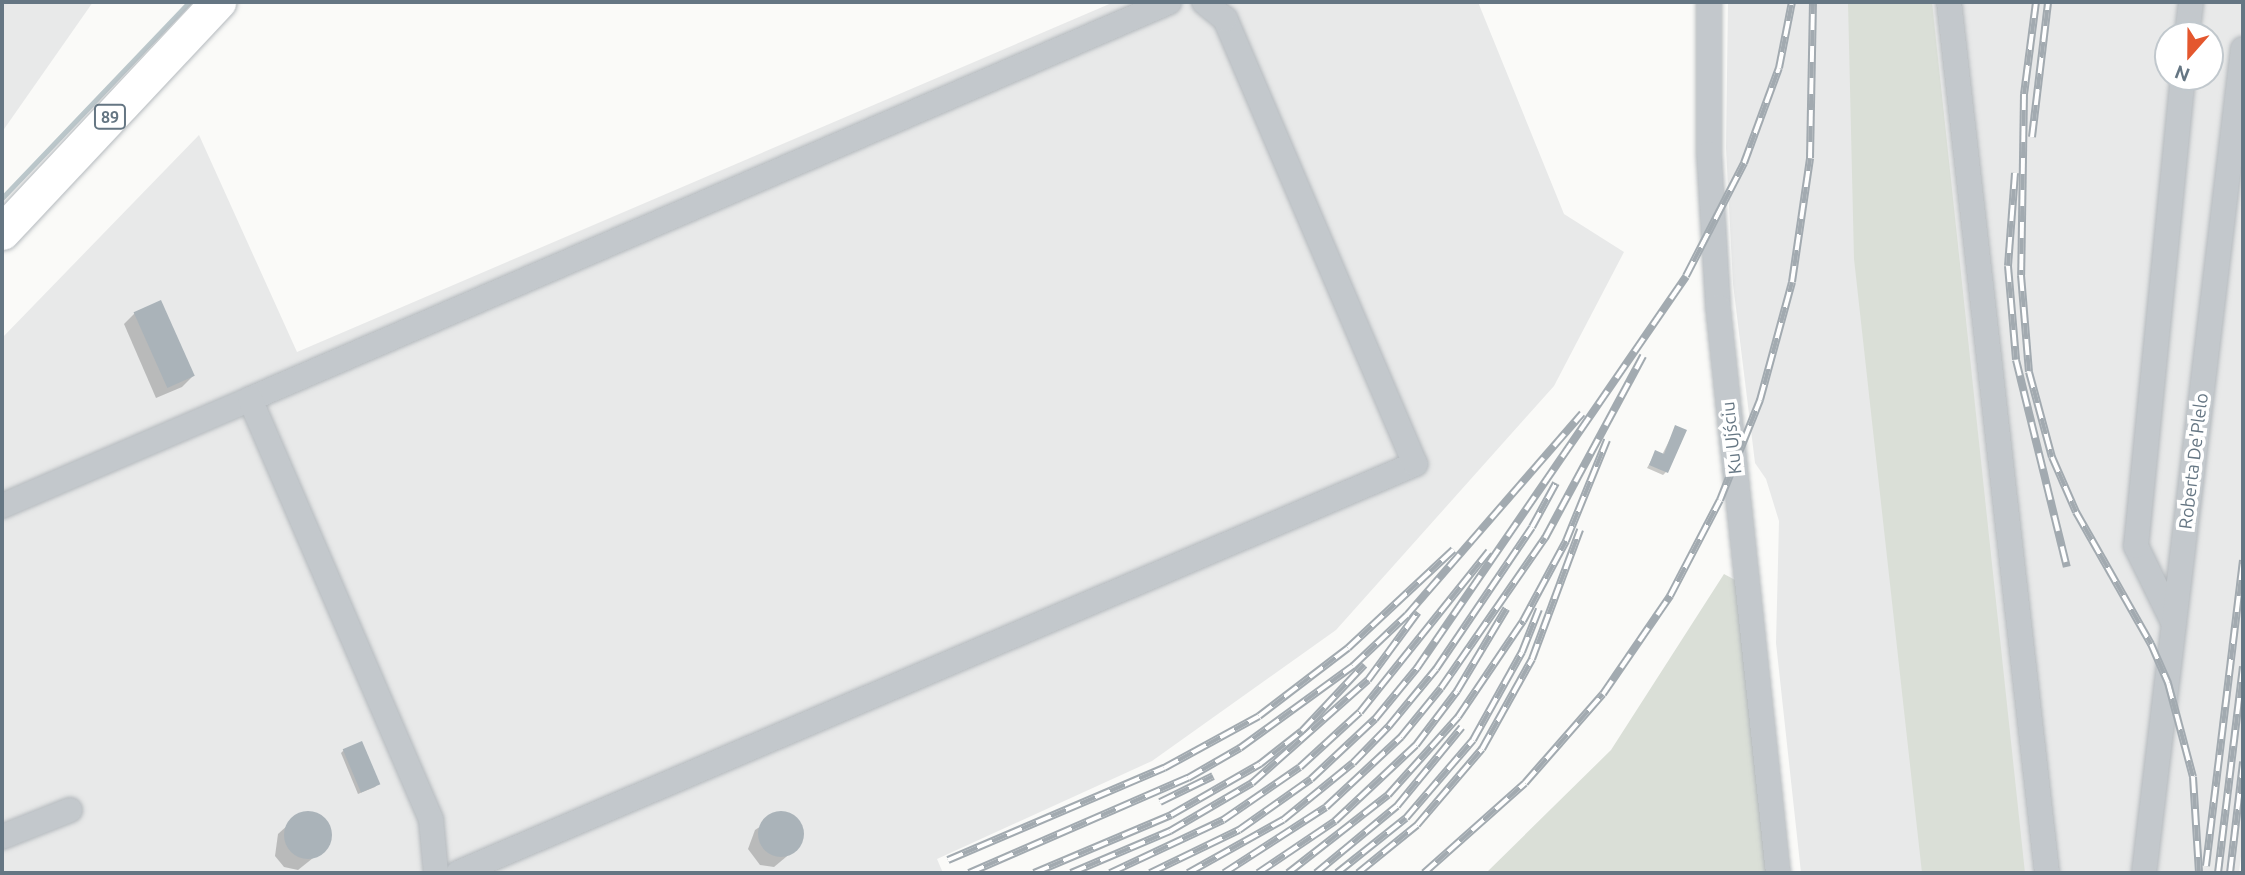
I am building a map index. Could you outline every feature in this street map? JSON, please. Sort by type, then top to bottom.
[{"type":"highway","name":"89","points":[[2,232],[218,2]]},
{"type":"street","points":[[2,506],[1169,2]]},
{"type":"street","points":[[458,873],[1415,464],[1225,19],[1205,2]]},
{"type":"street","name":"Ku Ujściu","points":[[1709,2],[1709,154],[1718,307],[1778,873]]},
{"type":"street","points":[[1949,2],[2047,873]]},
{"type":"street","points":[[2189,21],[2191,2]]},
{"type":"street","name":"Roberta De'Plelo","points":[[2144,873],[2243,49]]},
{"type":"street","points":[[2174,625],[2136,546],[2182,91]]},
{"type":"street","points":[[250,399],[327,587],[431,820],[436,873]]},
{"type":"street","points":[[2,837],[70,810]]},
{"type":"shaded area","points":[[2,2],[93,2],[2,132]]},
{"type":"shaded area","points":[[1114,2],[1478,2],[1564,214],[1624,252],[1554,386],[1336,630],[1152,761],[937,859],[943,873],[2,873],[2,338],[199,135],[297,352]]},
{"type":"shaded area","points":[[1728,2],[2243,2],[2243,839],[2239,873],[1801,873],[1776,643],[1779,521],[1766,479],[1755,463],[1733,284],[1726,148]]},
{"type":"shaded area","points":[[1848,2],[1932,2],[2025,873],[1922,873],[1854,259]]},
{"type":"shaded area","points":[[1724,574],[1737,581],[1767,873],[1486,873],[1611,750]]},
{"type":"building","points":[[161,300],[195,376],[167,388],[134,312]]},
{"type":"building","points":[[1675,425],[1687,430],[1668,473],[1649,465],[1655,450],[1664,454]]},
{"type":"building","points":[[362,741],[380,784],[361,792],[343,749]]},
{"type":"building","points":[[308,811],[317,812],[325,818],[331,826],[331,844],[325,852],[317,858],[308,859],[299,858],[291,852],[285,844],[284,835],[285,826],[291,818],[299,812]]},
{"type":"building","points":[[781,811],[797,818],[804,834],[797,850],[781,857],[765,850],[758,834],[765,818]]},
{"type":"waterway","points":[[2,198],[189,2]]},
{"type":"railway","points":[[1150,873],[1239,830],[1311,779],[1375,719],[1417,668],[1686,276],[1744,163],[1779,68],[1792,2]]},
{"type":"railway","points":[[1424,873],[1525,783],[1603,694],[1670,596],[1720,500],[1760,400],[1792,282],[1810,158],[1813,2]]},
{"type":"railway","points":[[2036,2],[2024,94],[2021,275],[2029,372],[2052,457],[2076,512],[2151,644],[2168,683],[2193,777],[2199,873]]},
{"type":"railway","points":[[2032,137],[2048,2]]},
{"type":"railway","points":[[2015,173],[2008,266],[2016,360],[2067,567]]},
{"type":"railway","points":[[1224,873],[1326,807],[1401,737],[1441,688],[1545,538],[1643,356]]},
{"type":"railway","points":[[969,873],[1188,778],[1240,748],[1353,666],[1407,615],[1582,414]]},
{"type":"railway","points":[[1288,873],[1388,795],[1458,717],[1523,621],[1566,541],[1607,440]]},
{"type":"railway","points":[[1188,873],[1283,820],[1353,763],[1389,726],[1436,669],[1532,527],[1556,483]]},
{"type":"railway","points":[[1358,873],[1417,825],[1482,749],[1532,659],[1580,530]]},
{"type":"railway","points":[[948,860],[1164,768],[1259,716],[1348,648],[1453,550]]},
{"type":"railway","points":[[1110,873],[1223,820],[1300,767],[1360,712],[1489,551]]},
{"type":"railway","points":[[2206,866],[2243,560]]},
{"type":"railway","points":[[1258,873],[1335,821],[1416,745],[1457,691],[1506,609]]},
{"type":"railway","points":[[1337,873],[1406,818],[1473,740],[1522,652],[1539,609]]},
{"type":"railway","points":[[1071,873],[1170,831],[1252,783],[1368,680],[1418,612]]},
{"type":"railway","points":[[1034,873],[1171,815],[1260,764],[1302,731],[1364,665]]},
{"type":"railway","points":[[2218,873],[2243,667]]},
{"type":"railway","points":[[1316,873],[1397,806],[1462,727]]},
{"type":"railway","points":[[2230,873],[2243,762]]},
{"type":"railway","points":[[1160,802],[1213,776]]}]
